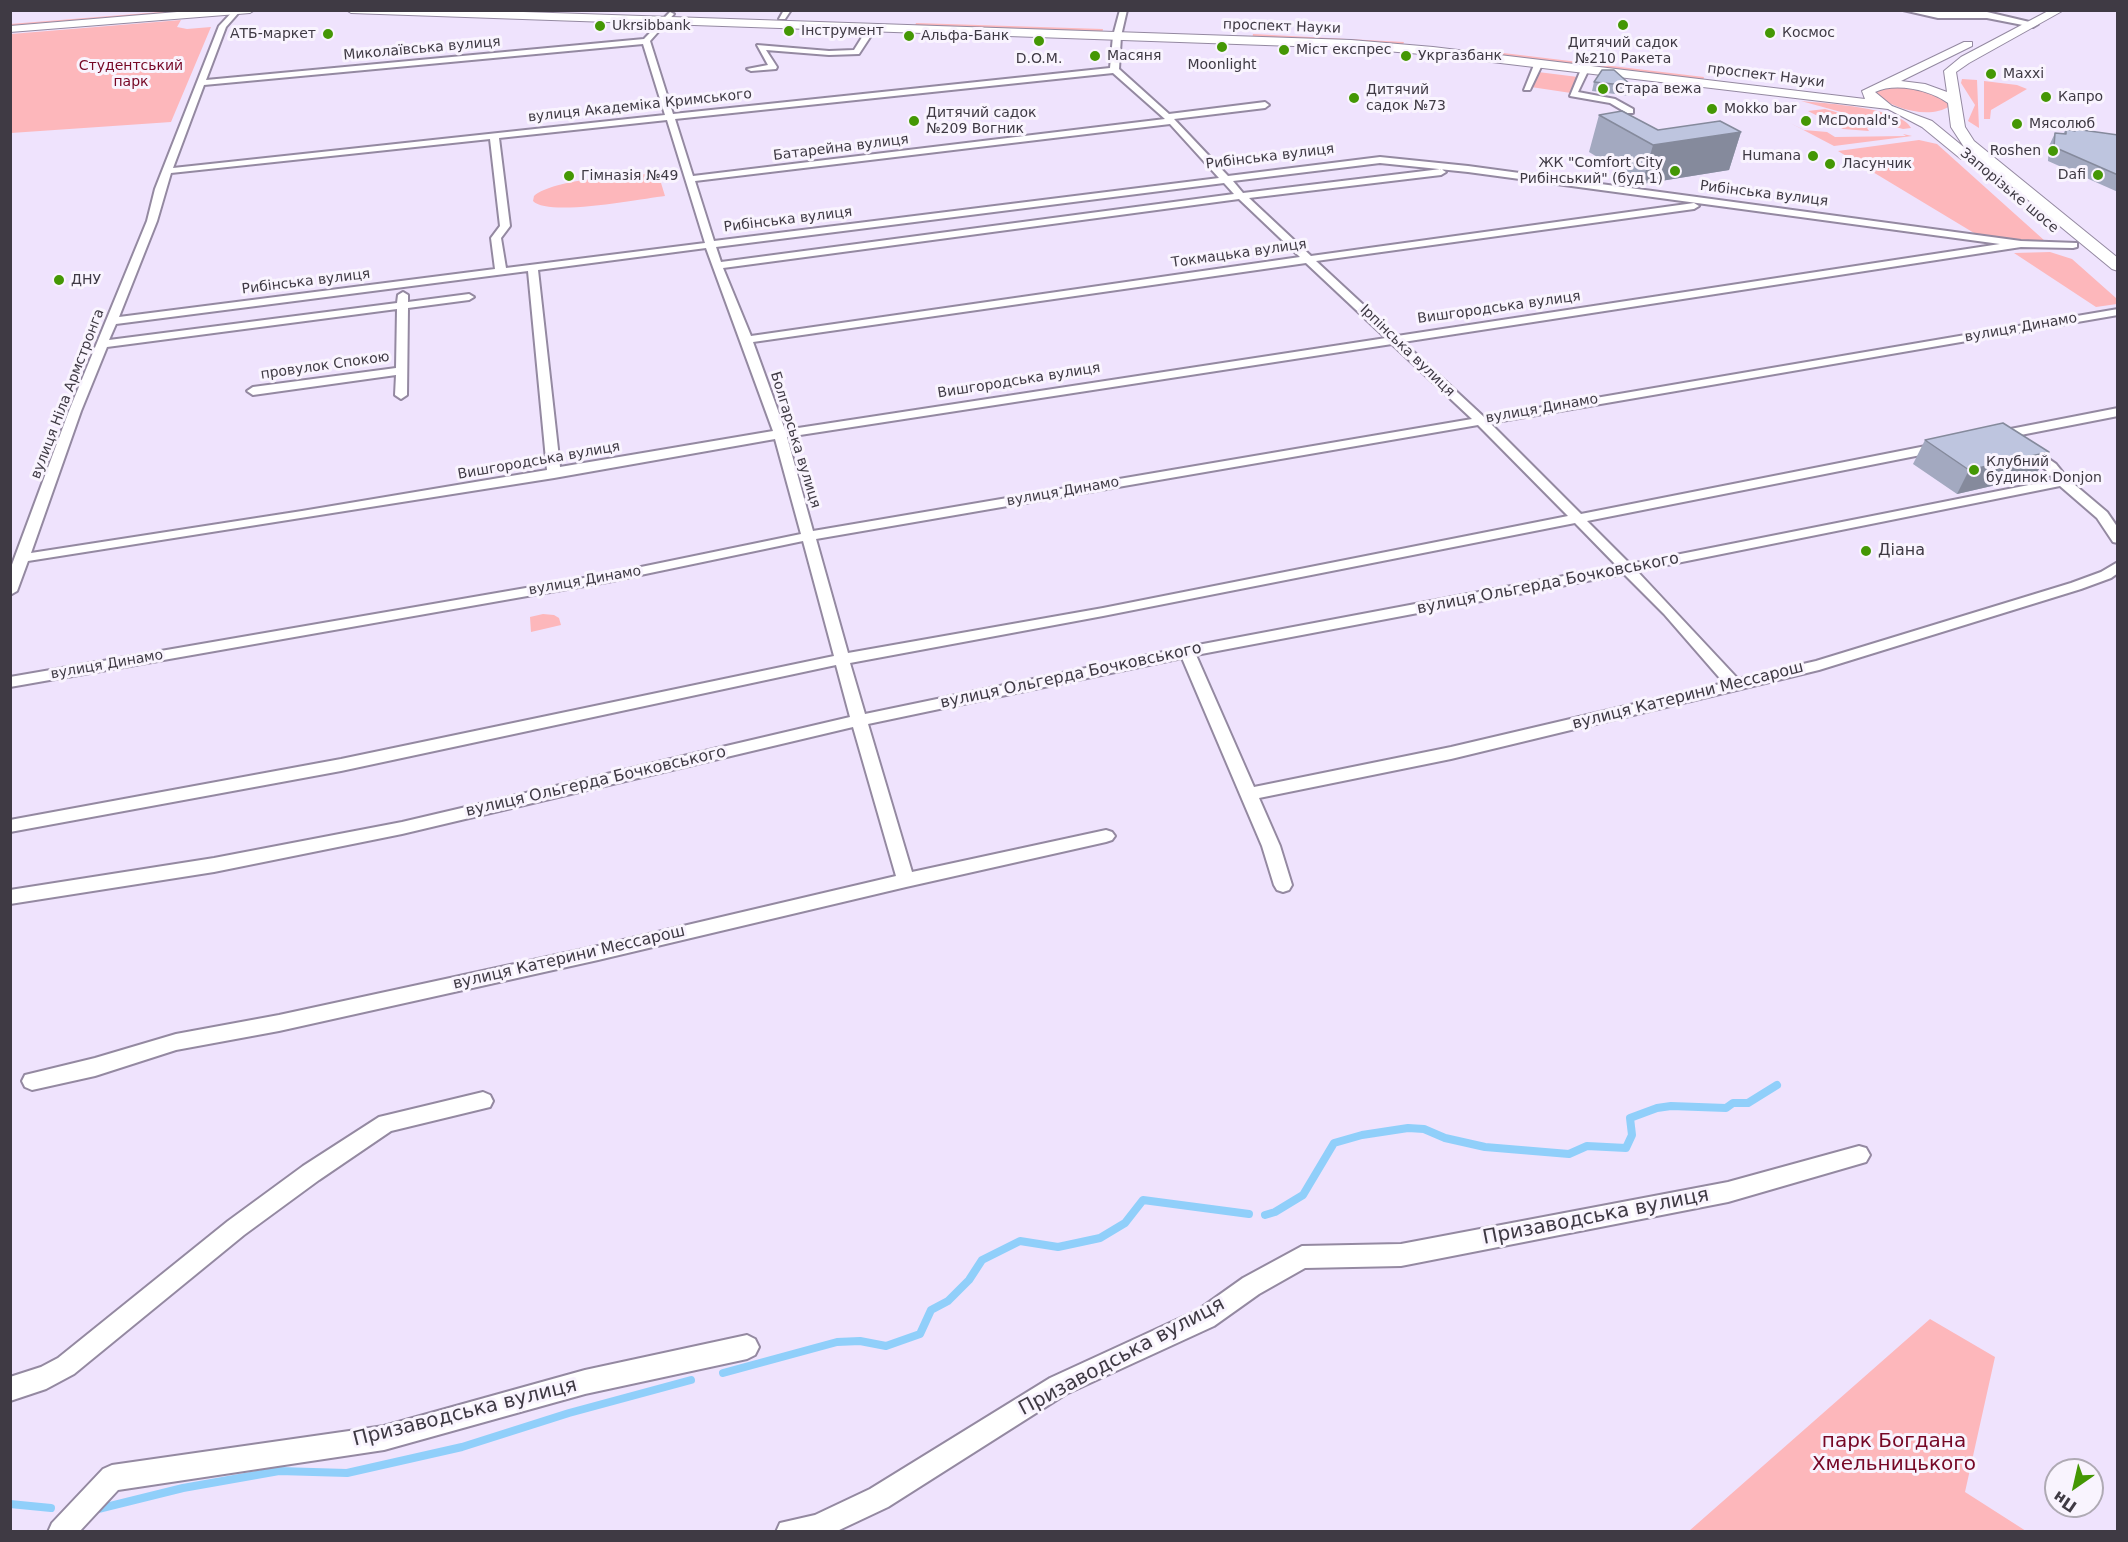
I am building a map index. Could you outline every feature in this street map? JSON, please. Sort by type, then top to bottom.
[{"type":"main road","points":[[10,22],[155,10]]},
{"type":"main road","points":[[10,29],[250,10]]},
{"type":"main road","name":"проспект Науки","points":[[351,10],[582,13],[872,28],[1331,36],[1414,41],[1741,84],[1889,107],[1940,112],[1949,111],[1956,103]]},
{"type":"main road","points":[[1908,10],[1938,15],[1963,13],[1987,15],[2033,24]]},
{"type":"main road","points":[[1994,30],[2031,10]]},
{"type":"main road","name":"Запорізьке шосе","points":[[2059,10],[1953,68],[1949,76],[1956,103],[1958,127],[1969,144],[2118,266]]},
{"type":"main road","name":"проспект Науки","points":[[666,17],[785,14],[1375,46],[1741,84],[1838,86]]},
{"type":"main road","points":[[1889,107],[1868,95],[1868,91],[1975,40]]},
{"type":"main road","points":[[1852,85],[1919,87],[1943,94],[1956,103]]},
{"type":"main road","name":"Запорізьке шосе","points":[[1889,107],[1941,133],[2118,283]]},
{"type":"street","points":[[1115,70],[1113,67],[1124,10]]},
{"type":"street","name":"вулиця Ніла Армстронга","points":[[10,591],[75,411],[152,221],[167,171],[200,83],[223,26],[237,11]]},
{"type":"street","points":[[646,41],[666,17]]},
{"type":"street","points":[[752,69],[773,67],[760,47],[829,53],[856,52],[872,28]]},
{"type":"street","name":"Миколаївська вулиця","points":[[200,83],[646,41]]},
{"type":"street","name":"Болгарська вулиця","points":[[646,41],[717,266],[747,340],[780,434],[906,880]]},
{"type":"street","points":[[1527,88],[1537,67]]},
{"type":"street","points":[[1585,69],[1573,94],[1611,101],[1630,111]]},
{"type":"street","name":"вулиця Академіка Кримського","points":[[167,171],[1115,70]]},
{"type":"street","name":"Ірпінська вулиця","points":[[1115,70],[1170,119],[1241,196],[1311,259],[1480,420],[1669,611],[1734,684]]},
{"type":"street","name":"Батарейна вулиця","points":[[691,179],[1265,105]]},
{"type":"street","points":[[494,136],[505,226],[496,238],[501,272]]},
{"type":"street","name":"Рибінська вулиця","points":[[111,321],[1223,178],[1380,160],[1468,169],[2021,244]]},
{"type":"street","name":"Рибінська вулиця","points":[[717,266],[1241,196],[1468,169]]},
{"type":"street","name":"Токмацька вулиця","points":[[747,340],[1705,205],[1737,206]]},
{"type":"street","points":[[2021,244],[2073,245]]},
{"type":"street","name":"Вишгородська вулиця","points":[[23,558],[554,474],[780,434],[2021,244]]},
{"type":"street","points":[[533,268],[554,474]]},
{"type":"street","name":"провулок Спокою","points":[[401,395],[403,285]]},
{"type":"street","points":[[103,344],[469,297]]},
{"type":"street","name":"вулиця Динамо","points":[[10,682],[606,578],[809,536],[2118,312]]},
{"type":"street","name":"провулок Спокою","points":[[254,392],[402,371]]},
{"type":"street","points":[[1985,438],[2118,412]]},
{"type":"street","points":[[2009,434],[2038,455],[2062,482],[2102,515],[2118,538]]},
{"type":"street","points":[[10,826],[342,765],[842,659],[1103,612],[1950,445]]},
{"type":"street","name":"вулиця Ольгерда Бочковського","points":[[10,897],[214,865],[402,828],[859,720],[1187,652],[1626,569],[2062,482]]},
{"type":"street","name":"вулиця Катерини Мессарош","points":[[1249,794],[1451,753],[1819,665],[2009,608],[2106,574],[2118,566]]},
{"type":"street","points":[[1187,652],[1271,846],[1283,885]]},
{"type":"street","name":"вулиця Катерини Мессарош","points":[[32,1081],[95,1066],[176,1042],[268,1025],[575,958],[906,880],[1106,836]]},
{"type":"street","points":[[10,1389],[46,1377],[66,1365],[236,1228],[311,1173],[386,1123],[483,1101]]},
{"type":"street","name":"Призаводська вулиця","points":[[789,1532],[818,1527],[843,1513],[879,1498],[1058,1386],[1206,1318],[1251,1286],[1302,1257],[1401,1255],[1728,1192],[1859,1155]]},
{"type":"street","name":"Призаводська вулиця","points":[[61,1532],[112,1478],[384,1438],[585,1382],[747,1347]]},
{"type":"green space","points":[[194,11],[193,13],[11,27],[10,24]]},
{"type":"green space","name":"Студентський парк","points":[[181,20],[177,27],[187,29],[211,27],[171,122],[11,133],[11,34]]},
{"type":"green space","points":[[916,23],[1103,29],[1102,34],[914,28]]},
{"type":"green space","points":[[1253,34],[1404,42],[1402,47],[1252,39]]},
{"type":"green space","points":[[1470,49],[1704,77],[1703,82],[1468,53]]},
{"type":"green space","points":[[1538,72],[1578,77],[1571,93],[1531,87]]},
{"type":"green space","points":[[1962,79],[1977,80],[1979,128],[1968,121],[1975,105],[1961,83]]},
{"type":"green space","points":[[1984,81],[2017,85],[2027,89],[1991,110],[1990,119],[1984,119]]},
{"type":"green space","points":[[1909,87],[1944,96],[1950,106],[1932,112],[1911,111],[1875,95],[1878,90]]},
{"type":"green space","points":[[1801,101],[1878,111],[1905,121],[1911,128],[1903,129]]},
{"type":"green space","points":[[1825,109],[1868,121],[1876,128],[1867,128],[1869,131],[1843,129],[1808,111]]},
{"type":"green space","points":[[1790,123],[1804,130],[1827,132],[1835,137],[1906,136],[1903,134],[1912,136],[1834,146]]},
{"type":"green space","points":[[1919,140],[1937,144],[2045,241],[1979,236],[1838,151]]},
{"type":"green space","points":[[658,173],[665,196],[575,207],[542,206],[533,201],[534,196],[558,185]]},
{"type":"green space","points":[[2050,252],[2072,259],[2116,298],[2117,304],[2096,307],[2014,253]]},
{"type":"green space","points":[[543,614],[559,618],[561,625],[531,632],[530,617]]},
{"type":"green space","name":"парк Богдана Хмельницького","points":[[1930,1319],[1995,1357],[1965,1492],[2026,1531],[1689,1531]]},
{"type":"building","points":[[1602,70],[1614,70],[1632,86],[1594,82]]},
{"type":"building","points":[[1622,111],[1658,130],[1720,121],[1741,132],[1653,145],[1599,115]]},
{"type":"building","points":[[2066,129],[2118,135],[2118,175],[2054,147],[2055,133],[2066,134]]},
{"type":"building","points":[[2003,423],[2049,452],[1969,470],[1925,440]]},
{"type":"waterway","points":[[1265,1215],[1275,1212],[1303,1195],[1334,1143],[1362,1135],[1408,1128],[1424,1129],[1445,1138],[1485,1147],[1569,1154],[1587,1146],[1626,1148],[1632,1135],[1630,1118],[1657,1108],[1671,1106],[1726,1108],[1733,1103],[1748,1103],[1777,1085]]},
{"type":"waterway","points":[[723,1373],[837,1342],[860,1341],[886,1346],[920,1334],[931,1310],[948,1301],[969,1280],[982,1260],[1020,1241],[1058,1247],[1100,1238],[1125,1223],[1143,1200],[1249,1214]]},
{"type":"waterway","points":[[94,1510],[183,1488],[279,1471],[347,1473],[462,1447],[569,1413],[691,1380]]},
{"type":"waterway","points":[[10,1504],[51,1508]]},
{"type":"place","name":"Дитячий садок №210 Ракета","points":[[1623,25]]},
{"type":"place","name":"Ukrsibbank","points":[[600,26]]},
{"type":"place","name":"Інструмент","points":[[789,31]]},
{"type":"place","name":"Космос","points":[[1770,33]]},
{"type":"place","name":"АТБ-маркет","points":[[328,34]]},
{"type":"place","name":"Альфа-Банк","points":[[909,36]]},
{"type":"place","name":"D.O.M.","points":[[1039,41]]},
{"type":"place","name":"Moonlight","points":[[1222,47]]},
{"type":"place","name":"Міст експрес","points":[[1284,50]]},
{"type":"place","name":"Масяня","points":[[1095,56]]},
{"type":"place","name":"Укргазбанк","points":[[1406,56]]},
{"type":"place","name":"Maxxi","points":[[1991,74]]},
{"type":"place","name":"Стара вежа","points":[[1603,89]]},
{"type":"place","name":"Капро","points":[[2046,97]]},
{"type":"place","name":"Дитячий садок №73","points":[[1354,98]]},
{"type":"place","name":"Mokko bar","points":[[1712,109]]},
{"type":"place","name":"Дитячий садок №209 Вогник","points":[[914,121]]},
{"type":"place","name":"McDonald's","points":[[1806,121]]},
{"type":"place","name":"Мясолюб","points":[[2017,124]]},
{"type":"place","name":"Roshen","points":[[2053,151]]},
{"type":"place","name":"Humana","points":[[1813,156]]},
{"type":"place","name":"Ласунчик","points":[[1830,164]]},
{"type":"place","name":"ЖК \"Comfort City Рибінський\" (буд 1)","points":[[1675,171]]},
{"type":"place","name":"Dafi","points":[[2098,175]]},
{"type":"place","name":"Гімназія №49","points":[[569,176]]},
{"type":"place","name":"ДНУ","points":[[59,280]]},
{"type":"place","name":"Клубний будинок Donjon","points":[[1974,470]]},
{"type":"place","name":"Діана","points":[[1866,551]]}]
